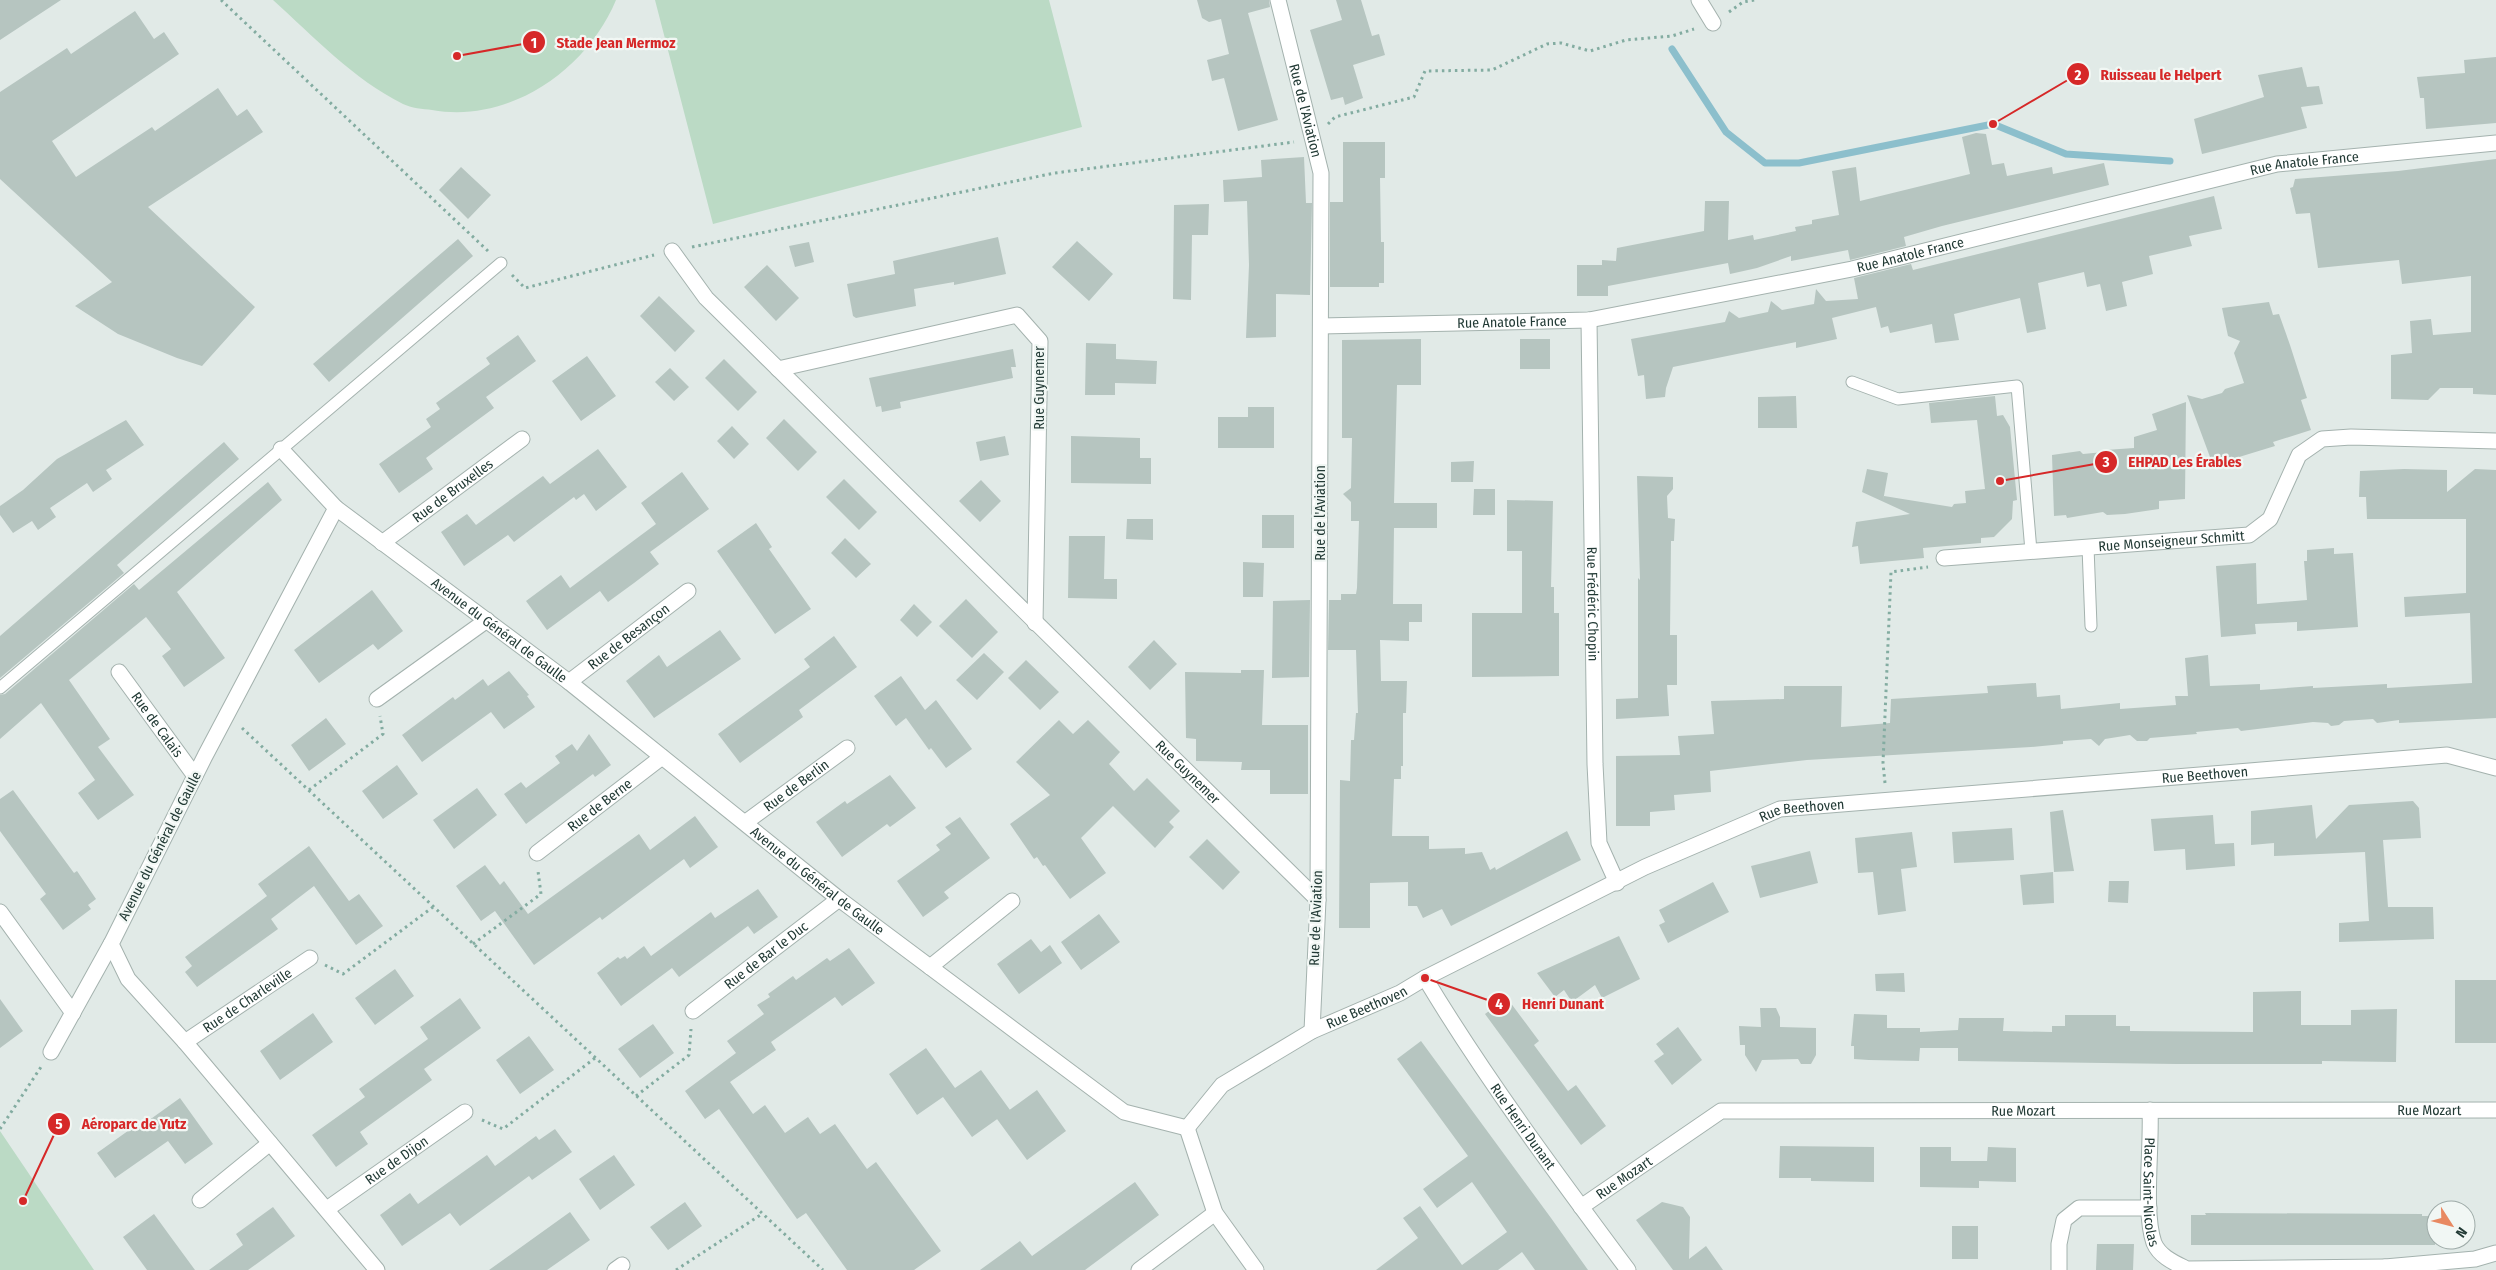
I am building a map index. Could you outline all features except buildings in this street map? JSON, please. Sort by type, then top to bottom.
[{"type":"street","name":"Rue de l'Aviation","points":[[1278,0],[1322,172],[1318,900],[1312,1031]]},
{"type":"street","points":[[1699,0],[1713,23]]},
{"type":"street","name":"Rue Anatole France","points":[[1321,326],[1589,320],[1852,269],[2277,164],[2496,143]]},
{"type":"street","name":"Rue Guynemer","points":[[672,251],[706,298],[1318,900]]},
{"type":"street","name":"Rue Guynemer","points":[[778,369],[1017,315],[1040,341],[1036,623]]},
{"type":"street","name":"Rue Frédéric Chopin","points":[[1589,320],[1598,833],[1599,843],[1617,883]]},
{"type":"street","name":"Rue Monseigneur Schmitt","points":[[1944,558],[2249,534],[2270,519],[2299,456],[2322,439],[2351,437],[2496,441]]},
{"type":"street","name":"Rue de Bruxelles","points":[[382,543],[522,439]]},
{"type":"street","name":"Avenue du Général de Gaulle","points":[[281,449],[336,508],[569,682],[746,822],[839,899],[1124,1112],[1188,1128]]},
{"type":"street","name":"Avenue du Général de Gaulle","points":[[51,1052],[111,944],[195,776],[336,508]]},
{"type":"street","name":"Rue de Besançon","points":[[569,682],[688,591]]},
{"type":"street","points":[[376,699],[487,620]]},
{"type":"street","name":"Rue de Calais","points":[[119,672],[195,776]]},
{"type":"street","name":"Rue de Berlin","points":[[746,822],[847,748]]},
{"type":"street","name":"Rue Beethoven","points":[[1188,1128],[1222,1085],[1312,1031],[1400,993],[1425,978],[1617,883],[1645,867],[1780,809],[2447,755],[2496,768]]},
{"type":"street","name":"Rue de Berne","points":[[537,853],[662,757]]},
{"type":"street","name":"Rue de Bar le Duc","points":[[693,1011],[839,899]]},
{"type":"street","points":[[930,967],[1012,901]]},
{"type":"street","points":[[0,912],[73,1013]]},
{"type":"street","points":[[111,944],[128,979],[185,1042],[327,1208],[377,1270]]},
{"type":"street","name":"Rue de Charleville","points":[[185,1042],[310,958]]},
{"type":"street","name":"Rue Henri Dunant","points":[[1425,978],[1446,1014],[1581,1207],[1628,1270]]},
{"type":"street","name":"Place Saint-Nicolas","points":[[2150,1110],[2150,1208],[2155,1244],[2167,1260],[2187,1269],[2385,1268],[2475,1259],[2496,1253]]},
{"type":"street","name":"Rue Mozart","points":[[1581,1207],[1721,1111],[2496,1110]]},
{"type":"street","name":"Rue de Dijon","points":[[327,1208],[465,1112]]},
{"type":"street","points":[[1188,1128],[1215,1213],[1256,1270]]},
{"type":"street","points":[[200,1200],[270,1143]]},
{"type":"street","points":[[2059,1270],[2059,1244],[2064,1220],[2080,1208],[2150,1208]]},
{"type":"street","points":[[1139,1270],[1215,1213]]},
{"type":"lane","points":[[0,688],[501,263]]},
{"type":"lane","points":[[1852,382],[1898,399],[2017,386],[2031,551]]},
{"type":"lane","points":[[2088,547],[2091,626]]},
{"type":"path","points":[[221,0],[501,263],[525,288],[672,251],[1055,173],[1314,139],[1335,117],[1414,98],[1425,71],[1492,70],[1547,44],[1561,43],[1590,51],[1626,40],[1672,36],[1713,23],[1743,2],[1755,0]]},
{"type":"path","points":[[1886,799],[1884,763],[1891,572],[1929,567],[1944,558]]},
{"type":"path","points":[[309,790],[383,734],[376,699]]},
{"type":"path","points":[[228,715],[823,1270]]},
{"type":"path","points":[[473,944],[541,894],[537,853]]},
{"type":"path","points":[[310,958],[343,974],[433,907]]},
{"type":"path","points":[[636,1096],[689,1054],[693,1011]]},
{"type":"path","points":[[0,1129],[51,1052]]},
{"type":"path","points":[[465,1112],[503,1129],[595,1058]]},
{"type":"path","points":[[676,1270],[762,1214]]},
{"type":"green space","points":[[273,0],[616,0],[603,25],[586,49],[565,69],[542,86],[516,100],[489,109],[461,112],[413,107],[385,94],[351,70]]},
{"type":"green space","points":[[655,0],[1049,0],[1082,127],[713,224]]},
{"type":"green space","points":[[0,1131],[94,1270],[0,1270]]},
{"type":"waterway","points":[[1672,49],[1726,132],[1765,163],[1799,163],[1993,124],[2066,154],[2170,161]]},
{"type":"place","name":"Stade Jean Mermoz","points":[[457,56]]},
{"type":"place","name":"Ruisseau le Helpert","points":[[1993,124]]},
{"type":"place","name":"EHPAD Les Érables","points":[[2000,481]]},
{"type":"place","name":"Henri Dunant","points":[[1425,978]]},
{"type":"place","name":"Aéroparc de Yutz","points":[[23,1201]]}]
